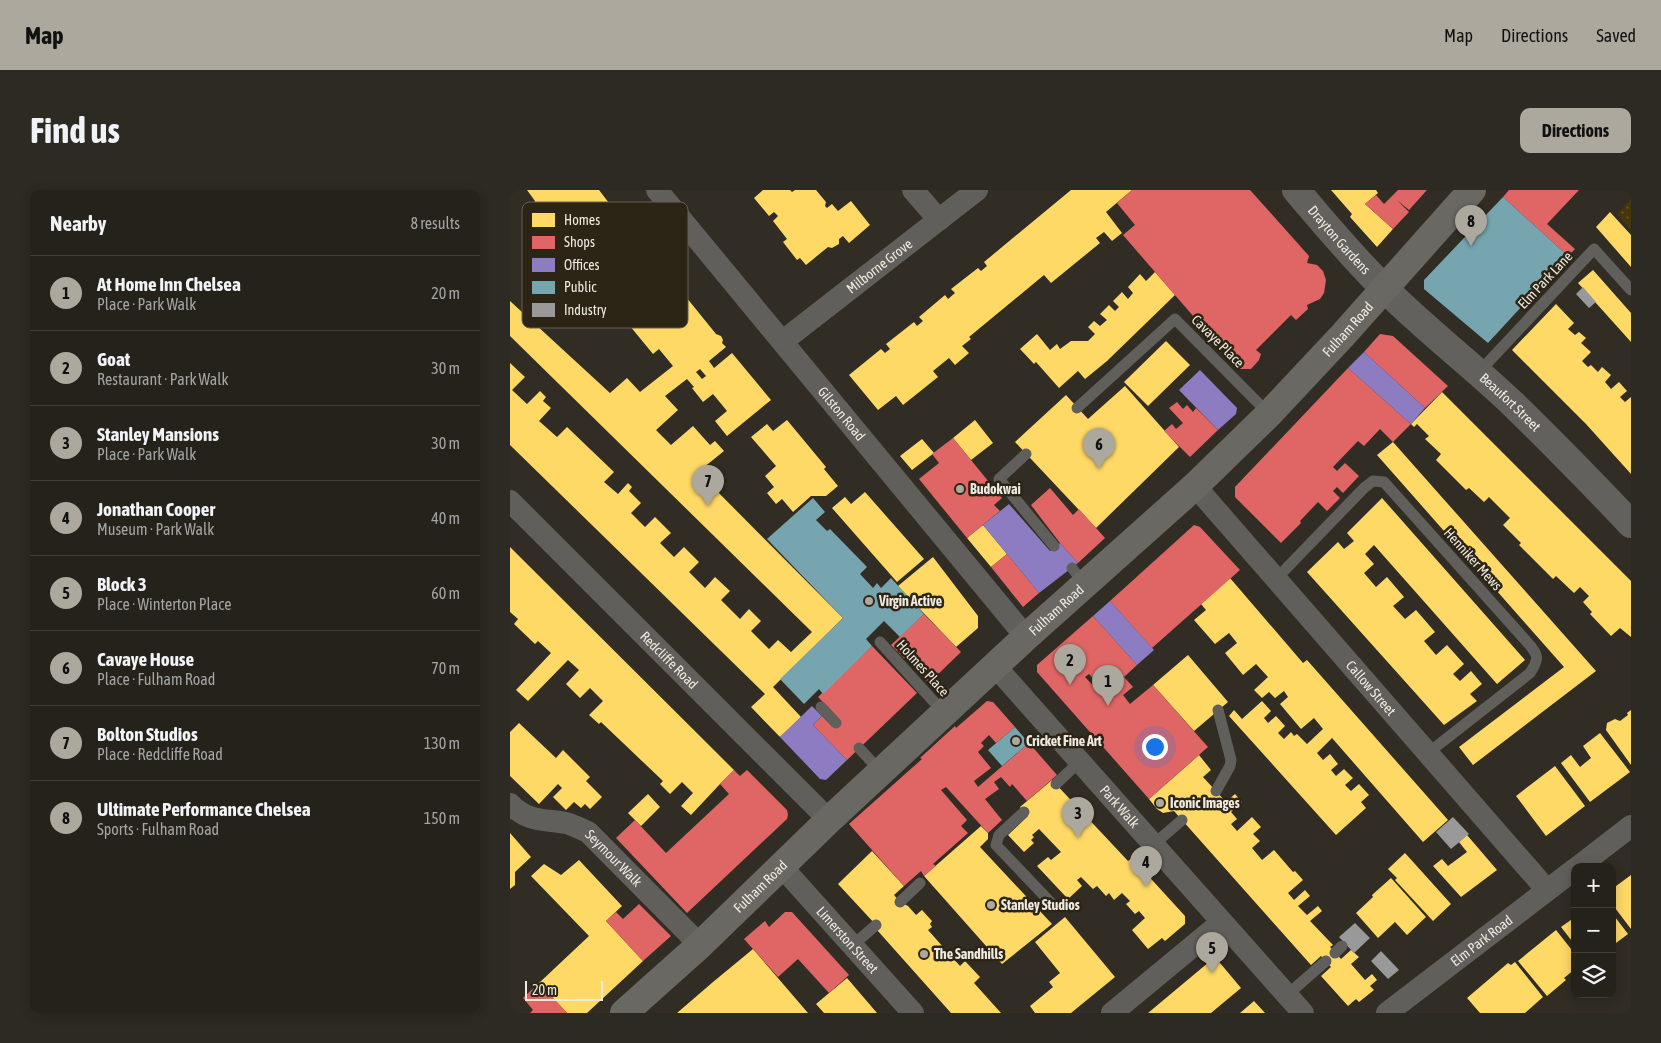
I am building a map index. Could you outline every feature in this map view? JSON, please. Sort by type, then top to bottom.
[{"type":"main road","name":"Fulham Road","points":[[624,1013],[700,945],[829,820],[1026,637],[1078,576],[1195,486],[1269,414],[1472,190]]},
{"type":"street","name":"Gilston Road","points":[[657,190],[667,202]]},
{"type":"street","points":[[913,190],[939,220]]},
{"type":"street","name":"Milborne Grove","points":[[783,341],[977,190]]},
{"type":"street","name":"Drayton Gardens","points":[[1296,190],[1384,289]]},
{"type":"street","name":"Gilston Road","points":[[688,227],[1026,637]]},
{"type":"street","name":"Beaufort Street","points":[[1384,289],[1522,413],[1631,524]]},
{"type":"street","name":"Callow Street","points":[[1195,486],[1548,890]]},
{"type":"street","name":"Redcliffe Road","points":[[510,501],[829,820]]},
{"type":"street","name":"Park Walk","points":[[995,666],[1303,1013]]},
{"type":"street","name":"Seymour Walk","points":[[510,804],[531,819],[567,824],[588,832],[700,945]]},
{"type":"street","points":[[1583,863],[1631,826]]},
{"type":"street","name":"Limerston Street","points":[[782,867],[913,1013]]},
{"type":"street","name":"Elm Park Road","points":[[1387,1013],[1571,872]]},
{"type":"street","points":[[1112,1013],[1222,922]]},
{"type":"lane","name":"Elm Park Lane","points":[[1478,372],[1594,249],[1631,290]]},
{"type":"lane","name":"Cavaye Place","points":[[1077,408],[1175,319],[1269,414]]},
{"type":"lane","points":[[1026,454],[999,478],[1054,546]]},
{"type":"lane","name":"Henniker Mews","points":[[1276,579],[1364,488],[1373,481],[1384,482],[1528,643],[1536,653],[1537,663],[1530,673],[1428,753]]},
{"type":"lane","name":"Holmes Place","points":[[880,642],[944,714]]},
{"type":"lane","points":[[821,707],[836,722]]},
{"type":"lane","points":[[1216,791],[1230,766],[1231,760],[1218,710]]},
{"type":"lane","points":[[859,748],[881,772]]},
{"type":"lane","points":[[1056,784],[1079,762]]},
{"type":"lane","points":[[1024,812],[999,835],[996,845],[1054,906]]},
{"type":"lane","points":[[1153,845],[1182,820]]},
{"type":"lane","points":[[900,902],[920,883]]},
{"type":"lane","points":[[852,946],[876,925]]},
{"type":"lane","points":[[1287,995],[1326,961]]},
{"type":"shaded area","points":[[1631,199],[1631,230],[1617,214]]},
{"type":"building: Homes","points":[[527,190],[599,190],[608,202],[535,202]]},
{"type":"building: Homes","points":[[763,190],[790,190],[792,192],[795,190],[816,190],[826,202],[825,206],[827,208],[832,204],[838,211],[851,201],[870,225],[849,243],[843,236],[839,239],[839,244],[832,248],[828,247],[806,265],[800,258],[797,260],[783,242],[787,239],[773,221],[778,216],[774,212],[769,216],[754,198]]},
{"type":"building: Homes","points":[[1071,190],[1132,190],[1106,212],[1122,233],[1112,241],[1104,232],[1096,238],[1100,243],[1051,283],[1044,275],[969,337],[971,339],[962,346],[969,353],[955,365],[949,358],[933,371],[938,377],[903,405],[896,396],[878,410],[849,375],[881,349],[885,353],[890,349],[886,344],[914,322],[917,326],[923,321],[919,317],[945,295],[948,299],[955,293],[951,289],[978,268],[981,271],[987,266],[984,262]]},
{"type":"building: Homes","points":[[1331,190],[1376,190],[1378,193],[1365,204],[1393,229],[1377,247],[1350,217],[1352,214]]},
{"type":"building: Homes","points":[[1610,212],[1631,235],[1631,267],[1596,227]]},
{"type":"building: Homes","points":[[1593,270],[1631,313],[1631,342],[1578,283]]},
{"type":"building: Homes","points":[[1155,272],[1175,295],[1107,361],[1085,379],[1078,371],[1059,388],[1036,362],[1034,364],[1020,349],[1037,334],[1050,350],[1057,344],[1060,349],[1071,341],[1088,341],[1095,334],[1088,327],[1094,321],[1100,326],[1107,320],[1100,314],[1109,305],[1115,311],[1119,307],[1113,301],[1122,292],[1128,299],[1133,293],[1128,287],[1140,274],[1146,281]]},
{"type":"building: Homes","points":[[688,299],[716,334],[721,336],[722,343],[726,347],[709,361],[714,368],[732,353],[771,400],[727,436],[715,421],[727,411],[713,394],[703,402],[687,379],[665,396],[678,410],[656,430],[671,445],[693,426],[710,445],[715,441],[724,451],[698,472],[843,618],[773,687],[801,717],[780,737],[751,707],[765,694],[510,445],[510,363],[525,377],[512,390],[527,404],[540,391],[546,397],[543,401],[551,408],[539,421],[557,437],[567,427],[614,472],[604,482],[618,494],[628,483],[632,487],[629,491],[641,503],[631,513],[645,527],[655,517],[671,533],[660,543],[674,557],[684,547],[699,562],[689,572],[705,588],[715,577],[730,591],[721,600],[740,619],[749,609],[761,621],[751,631],[769,649],[778,640],[791,652],[812,632],[510,336],[510,301],[522,312],[522,328],[539,328],[610,393],[627,378],[640,392],[673,366],[659,349],[653,354],[632,328],[688,328]],"holes":[[[700,369],[706,376],[702,379],[696,372]]]},
{"type":"building: Homes","points":[[1556,304],[1574,323],[1568,329],[1575,335],[1579,332],[1586,338],[1581,343],[1591,352],[1582,361],[1588,367],[1591,365],[1598,372],[1602,367],[1611,375],[1605,382],[1611,389],[1619,382],[1627,391],[1620,397],[1625,402],[1631,397],[1631,474],[1586,424],[1512,350]]},
{"type":"building: Homes","points":[[1166,341],[1190,365],[1148,406],[1124,382]]},
{"type":"building: Homes","points":[[1125,386],[1179,447],[1096,528],[1015,442],[1066,395],[1088,419]]},
{"type":"building: Homes","points":[[1442,392],[1631,581],[1631,637],[1620,628],[1611,636],[1590,614],[1592,612],[1583,602],[1589,596],[1580,587],[1574,593],[1556,576],[1553,579],[1519,545],[1521,543],[1503,525],[1510,518],[1489,497],[1484,502],[1469,488],[1466,490],[1436,460],[1441,454],[1425,439],[1429,436],[1417,424],[1414,427],[1411,424]]},
{"type":"building: Homes","points":[[787,420],[826,467],[824,469],[838,486],[826,496],[811,496],[793,512],[782,499],[776,504],[767,493],[774,487],[765,476],[776,466],[751,437],[767,424],[773,431]]},
{"type":"building: Homes","points":[[975,420],[993,443],[971,460],[953,438]]},
{"type":"building: Homes","points":[[922,439],[934,453],[912,470],[900,456]]},
{"type":"building: Homes","points":[[1393,442],[1596,671],[1473,765],[1459,747],[1564,667],[1377,455]]},
{"type":"building: Homes","points":[[865,492],[924,559],[897,582],[832,508],[845,497],[851,504]]},
{"type":"building: Homes","points":[[1382,498],[1525,660],[1497,684],[1374,545],[1365,554],[1374,564],[1364,573],[1376,587],[1387,577],[1404,597],[1393,606],[1405,619],[1416,610],[1435,632],[1424,641],[1436,655],[1447,645],[1464,664],[1453,674],[1460,681],[1471,671],[1482,684],[1470,694],[1477,701],[1444,725],[1307,572],[1338,542],[1344,549],[1354,541],[1347,533]]},
{"type":"building: Homes","points":[[983,525],[1007,554],[991,567],[967,538]]},
{"type":"building: Homes","points":[[510,547],[734,770],[691,815],[681,806],[693,793],[682,782],[670,794],[660,784],[663,781],[601,722],[599,724],[589,715],[603,701],[590,688],[580,698],[566,684],[579,670],[568,660],[528,701],[516,690],[551,653],[538,641],[535,644],[514,624],[518,619],[510,612]]},
{"type":"building: Homes","points":[[933,557],[978,616],[978,628],[956,647],[898,586]]},
{"type":"building: Homes","points":[[1230,578],[1303,663],[1307,660],[1448,820],[1423,842],[1332,738],[1317,753],[1323,760],[1330,754],[1338,764],[1331,770],[1336,776],[1344,769],[1353,778],[1345,785],[1351,791],[1359,784],[1369,795],[1361,802],[1366,808],[1336,835],[1229,716],[1234,710],[1242,719],[1262,701],[1271,711],[1264,718],[1268,723],[1276,716],[1285,726],[1278,733],[1284,739],[1291,732],[1294,736],[1297,734],[1307,744],[1323,729],[1314,718],[1301,729],[1280,704],[1288,697],[1284,691],[1275,698],[1269,692],[1262,698],[1254,690],[1268,677],[1256,664],[1243,675],[1225,653],[1237,643],[1229,633],[1215,644],[1194,620],[1206,610],[1201,604]]},
{"type":"building: Homes","points":[[1188,655],[1228,702],[1194,731],[1153,685]]},
{"type":"building: Homes","points":[[1631,710],[1631,765],[1606,730],[1607,723],[1615,719],[1620,721]]},
{"type":"building: Homes","points":[[519,723],[556,758],[563,750],[590,777],[586,781],[602,797],[590,809],[585,804],[581,808],[574,802],[566,810],[553,797],[562,788],[558,784],[539,804],[510,776],[510,732]]},
{"type":"building: Homes","points":[[1600,733],[1630,772],[1590,802],[1561,763],[1571,755],[1580,767],[1591,758],[1583,746]]},
{"type":"building: Homes","points":[[1199,755],[1211,770],[1203,777],[1226,802],[1235,794],[1242,802],[1231,812],[1237,819],[1231,824],[1237,831],[1252,817],[1261,827],[1253,834],[1260,841],[1252,848],[1262,860],[1274,850],[1293,872],[1295,871],[1303,880],[1288,893],[1294,900],[1305,890],[1310,896],[1298,906],[1307,915],[1318,906],[1322,911],[1310,921],[1333,945],[1330,947],[1341,959],[1351,950],[1359,957],[1351,964],[1365,980],[1372,974],[1377,980],[1370,986],[1374,990],[1359,1002],[1356,999],[1348,1006],[1321,976],[1331,967],[1321,956],[1311,965],[1174,811],[1163,813],[1149,799]]},
{"type":"building: Homes","points":[[1555,766],[1585,806],[1546,836],[1516,796]]},
{"type":"building: Homes","points":[[1052,780],[1128,861],[1132,858],[1185,916],[1185,924],[1165,941],[1162,938],[1148,949],[1132,930],[1145,918],[1139,911],[1135,914],[1126,904],[1130,901],[1122,893],[1114,900],[1109,893],[1106,896],[1097,886],[1093,889],[1081,877],[1077,880],[1082,886],[1068,899],[1037,866],[1048,857],[1051,860],[1061,852],[1039,829],[1032,835],[1034,837],[1031,840],[1034,843],[1024,852],[1008,835],[1028,816],[1020,807]]},
{"type":"building: Homes","points":[[648,794],[660,807],[641,826],[628,813]]},
{"type":"building: Homes","name":"Stanley Studios","points":[[981,826],[988,833],[988,839],[980,847],[1052,924],[1002,964],[924,876]]},
{"type":"building: Homes","points":[[510,833],[531,857],[515,872],[515,885],[510,889]]},
{"type":"building: Homes","points":[[1467,835],[1497,870],[1461,897],[1433,866],[1442,859],[1448,866],[1467,852],[1459,842]]},
{"type":"building: Homes","name":"The Sandhills","points":[[872,851],[904,886],[894,895],[916,915],[922,910],[932,921],[930,924],[932,927],[928,930],[960,966],[965,961],[980,977],[974,983],[1001,1013],[951,1013],[877,930],[876,925],[838,884]]},
{"type":"building: Homes","points":[[1405,853],[1451,904],[1433,921],[1395,880],[1397,878],[1388,869]]},
{"type":"building: Homes","points":[[579,860],[622,906],[606,921],[643,961],[587,1013],[567,1013],[539,983],[589,936],[531,876],[544,864],[561,875]]},
{"type":"building: Homes","points":[[1631,875],[1631,929],[1616,909],[1616,886]]},
{"type":"building: Homes","points":[[1391,878],[1426,917],[1407,935],[1395,922],[1378,938],[1356,913]]},
{"type":"building: Homes","points":[[1065,917],[1115,977],[1071,1013],[1035,1013],[1030,1006],[1053,987],[1049,982],[1060,973],[1035,942]]},
{"type":"building: Homes","points":[[1616,918],[1628,934],[1616,943]]},
{"type":"building: Homes","points":[[1571,920],[1571,940],[1561,927]]},
{"type":"building: Homes","points":[[1556,930],[1571,949],[1571,972],[1564,978],[1566,980],[1547,996],[1518,961]]},
{"type":"building: Homes","points":[[753,949],[808,1013],[677,1013],[713,982]]},
{"type":"building: Homes","points":[[1215,957],[1241,988],[1211,1013],[1148,1013]]},
{"type":"building: Homes","points":[[1515,962],[1543,997],[1525,1013],[1480,1013],[1467,998],[1508,963],[1511,965]]},
{"type":"building: Homes","points":[[847,978],[877,1013],[824,1013],[816,1004]]},
{"type":"building: Homes","points":[[1254,1001],[1265,1013],[1240,1013]]},
{"type":"building: Shops","points":[[1132,190],[1250,190],[1309,256],[1307,263],[1317,265],[1323,271],[1326,280],[1324,293],[1320,299],[1307,305],[1308,309],[1296,320],[1291,315],[1256,350],[1261,354],[1259,360],[1251,369],[1239,369],[1123,235],[1135,225],[1117,203]]},
{"type":"building: Shops","points":[[1398,190],[1427,190],[1409,210],[1397,200],[1409,212],[1393,229],[1365,204],[1376,195],[1384,204]]},
{"type":"building: Shops","points":[[1509,190],[1579,190],[1547,224],[1575,249],[1568,256],[1503,197]]},
{"type":"building: Shops","points":[[1380,334],[1393,336],[1448,386],[1425,408],[1364,352]]},
{"type":"building: Shops","points":[[1348,368],[1411,424],[1393,442],[1380,429],[1364,446],[1358,441],[1333,467],[1337,471],[1345,463],[1359,476],[1343,493],[1337,487],[1333,491],[1340,498],[1327,511],[1318,502],[1281,543],[1235,497],[1235,487]]},
{"type":"building: Shops","points":[[1177,402],[1183,409],[1187,405],[1193,412],[1196,408],[1218,430],[1190,457],[1164,431],[1172,424],[1176,429],[1183,423],[1169,408]]},
{"type":"building: Shops","name":"Budokwai","points":[[953,438],[1002,498],[994,505],[1000,511],[967,538],[919,479],[939,463],[932,454]]},
{"type":"building: Shops","points":[[1050,488],[1073,515],[1079,509],[1105,538],[1078,563],[1031,505]]},
{"type":"building: Shops","points":[[1194,525],[1200,527],[1240,570],[1152,648],[1110,601]]},
{"type":"building: Shops","points":[[1007,554],[1039,593],[1023,607],[991,567]]},
{"type":"building: Shops","points":[[924,614],[961,652],[929,683],[891,645]]},
{"type":"building: Shops","points":[[1093,616],[1137,665],[1124,677],[1133,687],[1123,695],[1130,704],[1153,685],[1208,747],[1149,799],[1037,672],[1037,665]],"holes":[[[1089,674],[1105,692],[1102,695],[1085,677]]]},
{"type":"building: Shops","points":[[872,646],[917,693],[847,760],[813,725],[822,716],[832,726],[839,719],[818,697]]},
{"type":"building: Shops","points":[[987,701],[993,702],[1015,727],[996,743],[989,735],[981,743],[984,746],[978,752],[991,768],[974,781],[978,787],[1029,743],[1057,775],[1027,801],[1012,784],[1010,787],[1001,777],[994,782],[999,789],[985,799],[1002,820],[988,833],[946,787],[941,790],[967,820],[961,826],[968,833],[933,864],[936,866],[924,876],[921,871],[904,886],[849,824],[922,759],[920,758],[955,726],[956,728]]},
{"type":"building: Shops","points":[[734,770],[740,776],[747,770],[787,810],[787,819],[687,913],[616,838],[635,820],[666,853],[729,794],[720,784]]},
{"type":"building: Shops","points":[[639,904],[671,936],[643,961],[606,921],[616,912],[623,919]]},
{"type":"building: Shops","points":[[785,912],[792,912],[849,975],[829,993],[798,959],[778,977],[744,939],[765,921],[769,927]]},
{"type":"building: Shops","points":[[539,983],[567,1013],[530,1013],[533,1010],[523,998]]},
{"type":"building: Offices","points":[[1364,352],[1425,408],[1411,424],[1348,368]]},
{"type":"building: Offices","points":[[1200,370],[1237,408],[1236,414],[1218,430],[1179,390]]},
{"type":"building: Offices","points":[[1009,504],[1050,551],[1060,543],[1078,563],[1039,593],[983,525]]},
{"type":"building: Offices","points":[[1110,601],[1154,650],[1137,665],[1093,616]]},
{"type":"building: Offices","points":[[812,706],[822,716],[813,725],[847,760],[826,780],[820,779],[780,737]]},
{"type":"building: Public","points":[[1503,197],[1568,256],[1488,343],[1424,289],[1424,280]]},
{"type":"building: Public","name":"Virgin Active","points":[[813,498],[825,512],[816,520],[827,531],[830,529],[867,567],[860,574],[873,588],[877,583],[881,588],[891,578],[924,614],[900,637],[884,621],[866,639],[872,646],[823,694],[819,689],[804,704],[780,679],[843,618],[767,539]]},
{"type":"building: Public","points":[[1015,727],[1029,743],[1002,766],[988,750]]},
{"type":"building: Industry","points":[[1583,287],[1596,302],[1589,308],[1576,294]]},
{"type":"building: Industry","points":[[1453,817],[1469,834],[1451,849],[1436,832]]},
{"type":"building: Industry","points":[[1355,923],[1370,938],[1354,953],[1339,937]]},
{"type":"building: Industry","points":[[1381,951],[1399,970],[1388,979],[1371,961]]},
{"type":"place","name":"Ultimate Performance Chelsea","points":[[1471,246]]},
{"type":"place","name":"Cavaye House","points":[[1099,469]]},
{"type":"place","name":"Budokwai","points":[[960,489]]},
{"type":"place","name":"Bolton Studios","points":[[708,506]]},
{"type":"place","name":"Virgin Active","points":[[869,601]]},
{"type":"place","name":"Goat","points":[[1070,685]]},
{"type":"place","name":"At Home Inn Chelsea","points":[[1108,706]]},
{"type":"place","name":"Cricket Fine Art","points":[[1016,741]]},
{"type":"place","name":"Iconic Images","points":[[1160,803]]},
{"type":"place","name":"Stanley Mansions","points":[[1078,838]]},
{"type":"place","name":"Jonathan Cooper","points":[[1146,887]]},
{"type":"place","name":"Stanley Studios","points":[[991,905]]},
{"type":"place","name":"The Sandhills","points":[[924,954]]},
{"type":"place","name":"Block 3","points":[[1212,973]]}]
